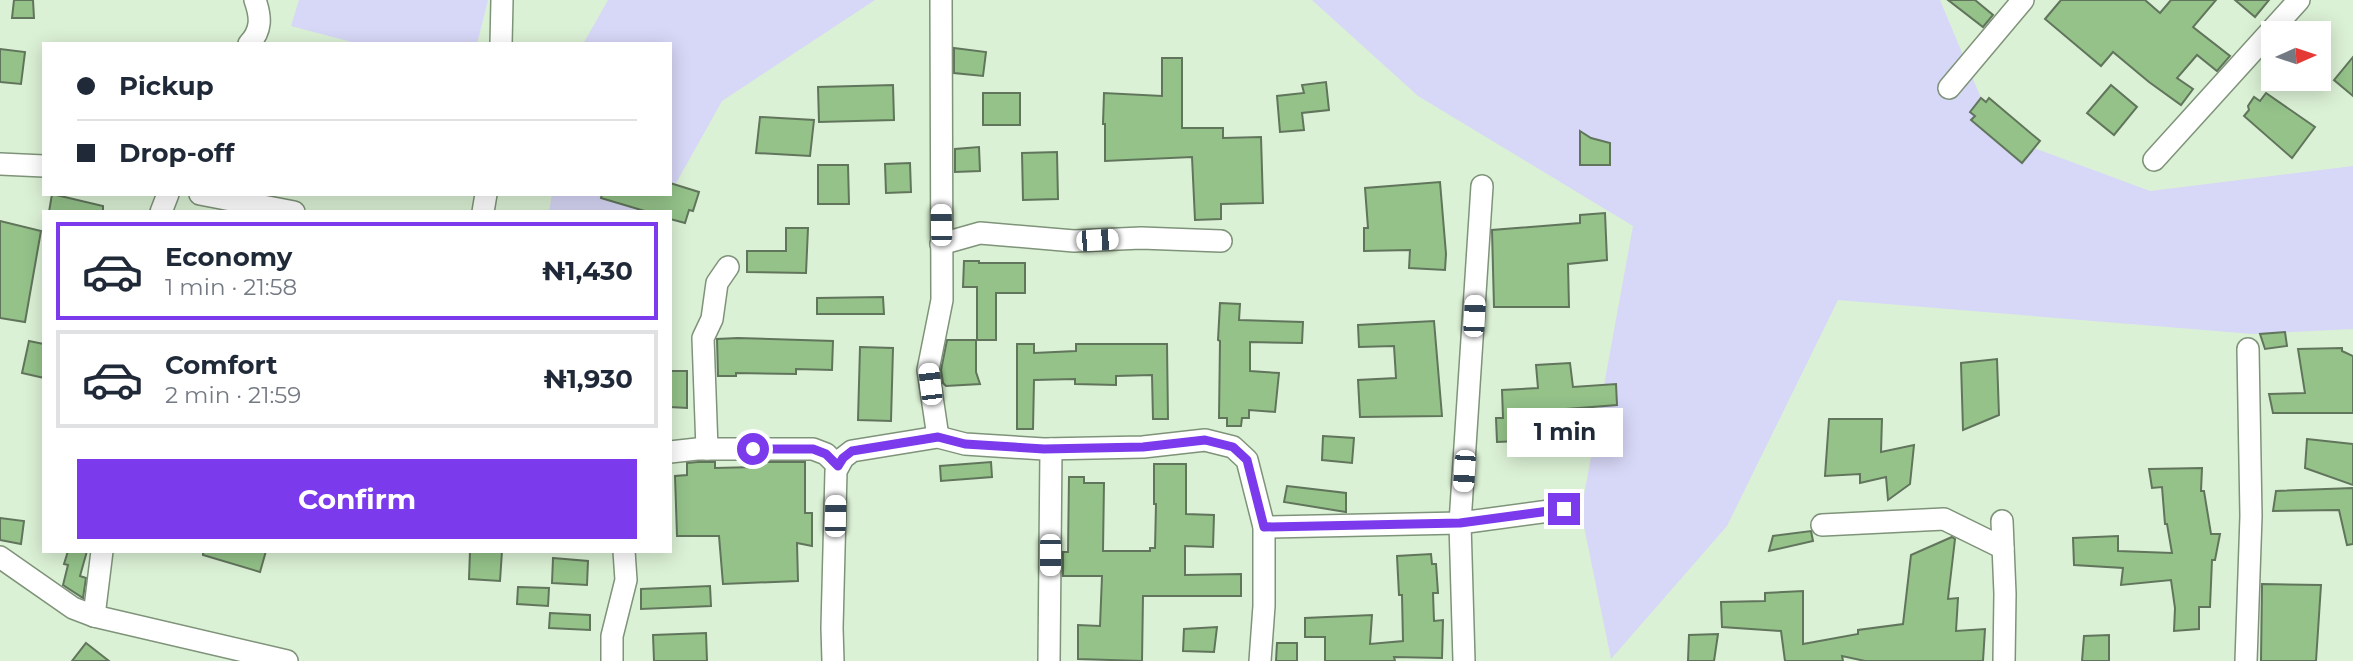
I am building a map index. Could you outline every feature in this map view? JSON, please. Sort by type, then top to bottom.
[{"type":"street","points":[[251,42],[257,35],[260,20],[255,0]]},
{"type":"street","points":[[501,42],[502,0]]},
{"type":"street","points":[[938,437],[928,370],[942,300],[941,0]]},
{"type":"street","points":[[1949,88],[2023,0]]},
{"type":"street","points":[[2154,160],[2299,0]]},
{"type":"street","points":[[0,164],[42,166]]},
{"type":"street","points":[[1464,661],[1460,523],[1482,186]]},
{"type":"street","points":[[210,196],[283,210]]},
{"type":"street","points":[[941,244],[980,233],[1074,242],[1141,238],[1221,241]]},
{"type":"street","points":[[707,449],[703,338],[712,319],[717,283],[727,267]]},
{"type":"street","points":[[2246,661],[2251,516],[2248,349]]},
{"type":"street","points":[[834,661],[832,615],[838,466],[852,451],[938,437],[965,444],[1051,449],[1143,447],[1205,440],[1233,447],[1247,460],[1264,527],[1260,661]]},
{"type":"street","points":[[672,452],[707,449],[813,449],[826,454],[838,466]]},
{"type":"street","points":[[1049,661],[1051,449]]},
{"type":"street","points":[[1264,527],[1460,523],[1564,509]]},
{"type":"street","points":[[1822,525],[1944,519],[2003,548]]},
{"type":"street","points":[[2002,521],[2004,661]]},
{"type":"street","points":[[94,616],[102,553]]},
{"type":"street","points":[[612,661],[612,636],[626,580],[624,553]]},
{"type":"street","points":[[0,557],[73,608],[94,616],[287,661]]},
{"type":"shaded area","points":[[299,0],[488,0],[478,42],[351,42],[291,26]]},
{"type":"shaded area","points":[[608,0],[875,0],[722,101],[672,190],[672,42],[584,42]]},
{"type":"shaded area","points":[[1312,0],[1940,0],[1996,134],[2150,191],[2353,166],[2353,329],[2253,334],[1838,300],[1727,526],[1611,659],[1581,512],[1633,226],[1418,96]]},
{"type":"shaded area","points":[[552,196],[669,196],[661,210],[549,210]]},
{"type":"building","points":[[14,0],[33,0],[34,18],[12,18]]},
{"type":"building","points":[[1948,0],[1975,0],[1993,15],[1983,27]]},
{"type":"building","points":[[2061,0],[2145,0],[2160,13],[2171,0],[2216,0],[2193,27],[2230,56],[2217,71],[2197,55],[2177,78],[2193,89],[2181,105],[2113,52],[2101,66],[2045,19]]},
{"type":"building","points":[[2235,0],[2269,0],[2255,17]]},
{"type":"building","points":[[954,48],[986,52],[983,76],[954,73]]},
{"type":"building","points":[[0,49],[25,52],[21,84],[0,82]]},
{"type":"building","points":[[2353,57],[2353,96],[2334,80]]},
{"type":"building","points":[[1162,58],[1182,58],[1182,128],[1223,128],[1223,138],[1261,137],[1263,203],[1221,204],[1221,219],[1195,220],[1192,157],[1105,161],[1104,93],[1162,96]]},
{"type":"building","points":[[1326,82],[1329,110],[1302,113],[1304,130],[1280,132],[1277,96],[1304,93],[1302,85]]},
{"type":"building","points":[[893,85],[894,120],[819,122],[818,87]]},
{"type":"building","points":[[2111,85],[2137,107],[2114,135],[2087,113]]},
{"type":"building","points":[[983,93],[1020,93],[1020,125],[983,125]]},
{"type":"building","points":[[2266,93],[2315,127],[2292,158],[2244,116],[2254,97],[2260,101]]},
{"type":"building","points":[[1981,98],[1986,102],[1989,98],[2040,141],[2022,163],[1971,120],[1975,116],[1970,112]]},
{"type":"building","points":[[760,117],[814,120],[810,156],[756,153]]},
{"type":"building","points":[[1580,131],[1591,138],[1610,143],[1610,165],[1580,165]]},
{"type":"building","points":[[979,147],[980,171],[955,172],[955,149]]},
{"type":"building","points":[[1057,152],[1058,199],[1023,200],[1022,153]]},
{"type":"building","points":[[910,163],[911,192],[886,193],[885,164]]},
{"type":"building","points":[[818,165],[848,165],[849,204],[818,204]]},
{"type":"building","points":[[1440,182],[1445,270],[1409,268],[1410,250],[1364,251],[1364,228],[1368,228],[1365,188]]},
{"type":"building","points":[[672,184],[699,192],[693,211],[689,210],[685,223],[672,220],[672,210],[641,210],[601,198],[672,196]]},
{"type":"building","points":[[52,196],[103,206],[103,210],[49,210]]},
{"type":"building","points":[[1605,213],[1607,260],[1568,264],[1569,307],[1494,307],[1492,230],[1580,223],[1580,215]]},
{"type":"building","points":[[0,221],[41,231],[25,322],[0,318]]},
{"type":"building","points":[[786,228],[808,228],[806,273],[747,272],[747,251],[786,251]]},
{"type":"building","points":[[964,261],[1025,263],[1025,293],[996,293],[996,340],[977,340],[977,287],[963,287]]},
{"type":"building","points":[[883,297],[884,314],[817,314],[817,298]]},
{"type":"building","points":[[1220,303],[1240,304],[1239,320],[1303,322],[1302,343],[1250,342],[1250,371],[1279,373],[1275,412],[1249,410],[1249,418],[1242,418],[1241,426],[1227,426],[1227,418],[1219,418]]},
{"type":"building","points":[[1434,321],[1442,416],[1360,417],[1358,380],[1396,378],[1394,346],[1359,347],[1358,325]]},
{"type":"building","points":[[2285,332],[2287,346],[2265,349],[2260,334]]},
{"type":"building","points":[[717,339],[833,341],[832,370],[796,369],[796,374],[736,373],[736,376],[718,376]]},
{"type":"building","points":[[947,340],[976,340],[976,372],[980,384],[946,386],[943,383],[941,370]]},
{"type":"building","points":[[29,341],[42,344],[42,378],[22,373]]},
{"type":"building","points":[[1017,344],[1034,344],[1034,353],[1076,351],[1076,344],[1167,344],[1168,419],[1153,419],[1152,375],[1116,376],[1116,385],[1075,384],[1075,379],[1034,380],[1033,429],[1017,429]]},
{"type":"building","points":[[860,347],[893,348],[891,421],[858,420]]},
{"type":"building","points":[[2342,348],[2342,351],[2353,356],[2353,413],[2273,413],[2269,394],[2305,393],[2298,349]]},
{"type":"building","points":[[1997,359],[1999,415],[1963,430],[1961,363]]},
{"type":"building","points":[[1570,363],[1573,387],[1616,384],[1617,405],[1567,409],[1568,439],[1497,442],[1496,418],[1503,418],[1502,390],[1538,388],[1536,365]]},
{"type":"building","points":[[672,371],[687,371],[687,408],[672,407]]},
{"type":"building","points":[[1829,419],[1882,419],[1881,452],[1914,445],[1910,484],[1888,500],[1886,477],[1860,483],[1860,474],[1825,476]]},
{"type":"building","points":[[1323,436],[1354,438],[1352,463],[1322,460]]},
{"type":"building","points":[[2307,439],[2353,444],[2353,485],[2305,468]]},
{"type":"building","points":[[715,462],[715,468],[755,467],[755,462],[805,462],[805,513],[812,513],[812,546],[797,543],[798,581],[723,584],[719,536],[677,536],[675,476],[687,475],[687,463]]},
{"type":"building","points":[[991,462],[992,477],[941,481],[940,466]]},
{"type":"building","points":[[1154,464],[1186,464],[1186,514],[1214,515],[1213,547],[1185,546],[1185,575],[1241,574],[1241,596],[1143,596],[1142,661],[1078,659],[1078,625],[1100,626],[1102,576],[1063,576],[1063,552],[1068,552],[1069,477],[1084,477],[1084,483],[1104,483],[1103,551],[1150,551],[1150,548],[1155,548]]},
{"type":"building","points":[[2202,468],[2201,491],[2204,491],[2211,534],[2220,534],[2215,560],[2212,560],[2210,607],[2199,607],[2199,629],[2174,631],[2175,608],[2171,580],[2121,585],[2123,568],[2074,565],[2073,538],[2118,536],[2118,551],[2172,553],[2165,524],[2162,487],[2152,488],[2149,469]]},
{"type":"building","points":[[1287,486],[1346,493],[1346,512],[1284,502]]},
{"type":"building","points":[[2353,488],[2353,544],[2347,545],[2339,510],[2273,511],[2276,491]]},
{"type":"building","points":[[0,518],[24,521],[21,544],[0,540]]},
{"type":"building","points":[[1811,531],[1813,541],[1769,551],[1773,536]]},
{"type":"building","points":[[1952,537],[1955,539],[1948,599],[1958,598],[1956,631],[1985,629],[1983,661],[1865,661],[1842,656],[1843,661],[1785,661],[1781,631],[1722,627],[1721,602],[1765,601],[1765,593],[1803,591],[1803,644],[1858,634],[1858,630],[1903,624],[1911,555]]},
{"type":"building","points":[[67,553],[86,553],[80,576],[86,578],[83,598],[63,585],[68,565],[64,564]]},
{"type":"building","points":[[203,553],[265,553],[260,572]]},
{"type":"building","points":[[470,553],[502,553],[500,581],[469,579]]},
{"type":"building","points":[[1431,554],[1432,564],[1436,564],[1438,593],[1433,593],[1434,621],[1443,620],[1442,658],[1394,657],[1395,661],[1325,661],[1325,637],[1305,637],[1305,618],[1372,615],[1370,644],[1403,641],[1402,595],[1399,595],[1397,556]]},
{"type":"building","points":[[553,558],[588,561],[587,585],[552,583]]},
{"type":"building","points":[[2262,584],[2321,585],[2316,661],[2261,661]]},
{"type":"building","points":[[710,586],[711,606],[641,609],[641,589]]},
{"type":"building","points":[[518,587],[549,588],[548,606],[517,604]]},
{"type":"building","points":[[550,613],[590,615],[590,630],[549,628]]},
{"type":"building","points":[[1217,627],[1214,652],[1183,651],[1184,629]]},
{"type":"building","points":[[706,633],[707,661],[654,661],[653,635]]},
{"type":"building","points":[[1718,634],[1714,661],[1688,661],[1689,635]]},
{"type":"building","points":[[2109,635],[2109,661],[2082,661],[2084,636]]},
{"type":"building","points":[[86,643],[109,661],[72,661]]},
{"type":"building","points":[[1277,643],[1297,643],[1297,661],[1276,661]]},
{"type":"route","points":[[753,449],[813,449],[826,454],[838,466],[852,451],[938,437],[965,444],[1044,449],[1143,447],[1205,440],[1233,447],[1247,460],[1264,527],[1460,523],[1564,509]]}]
